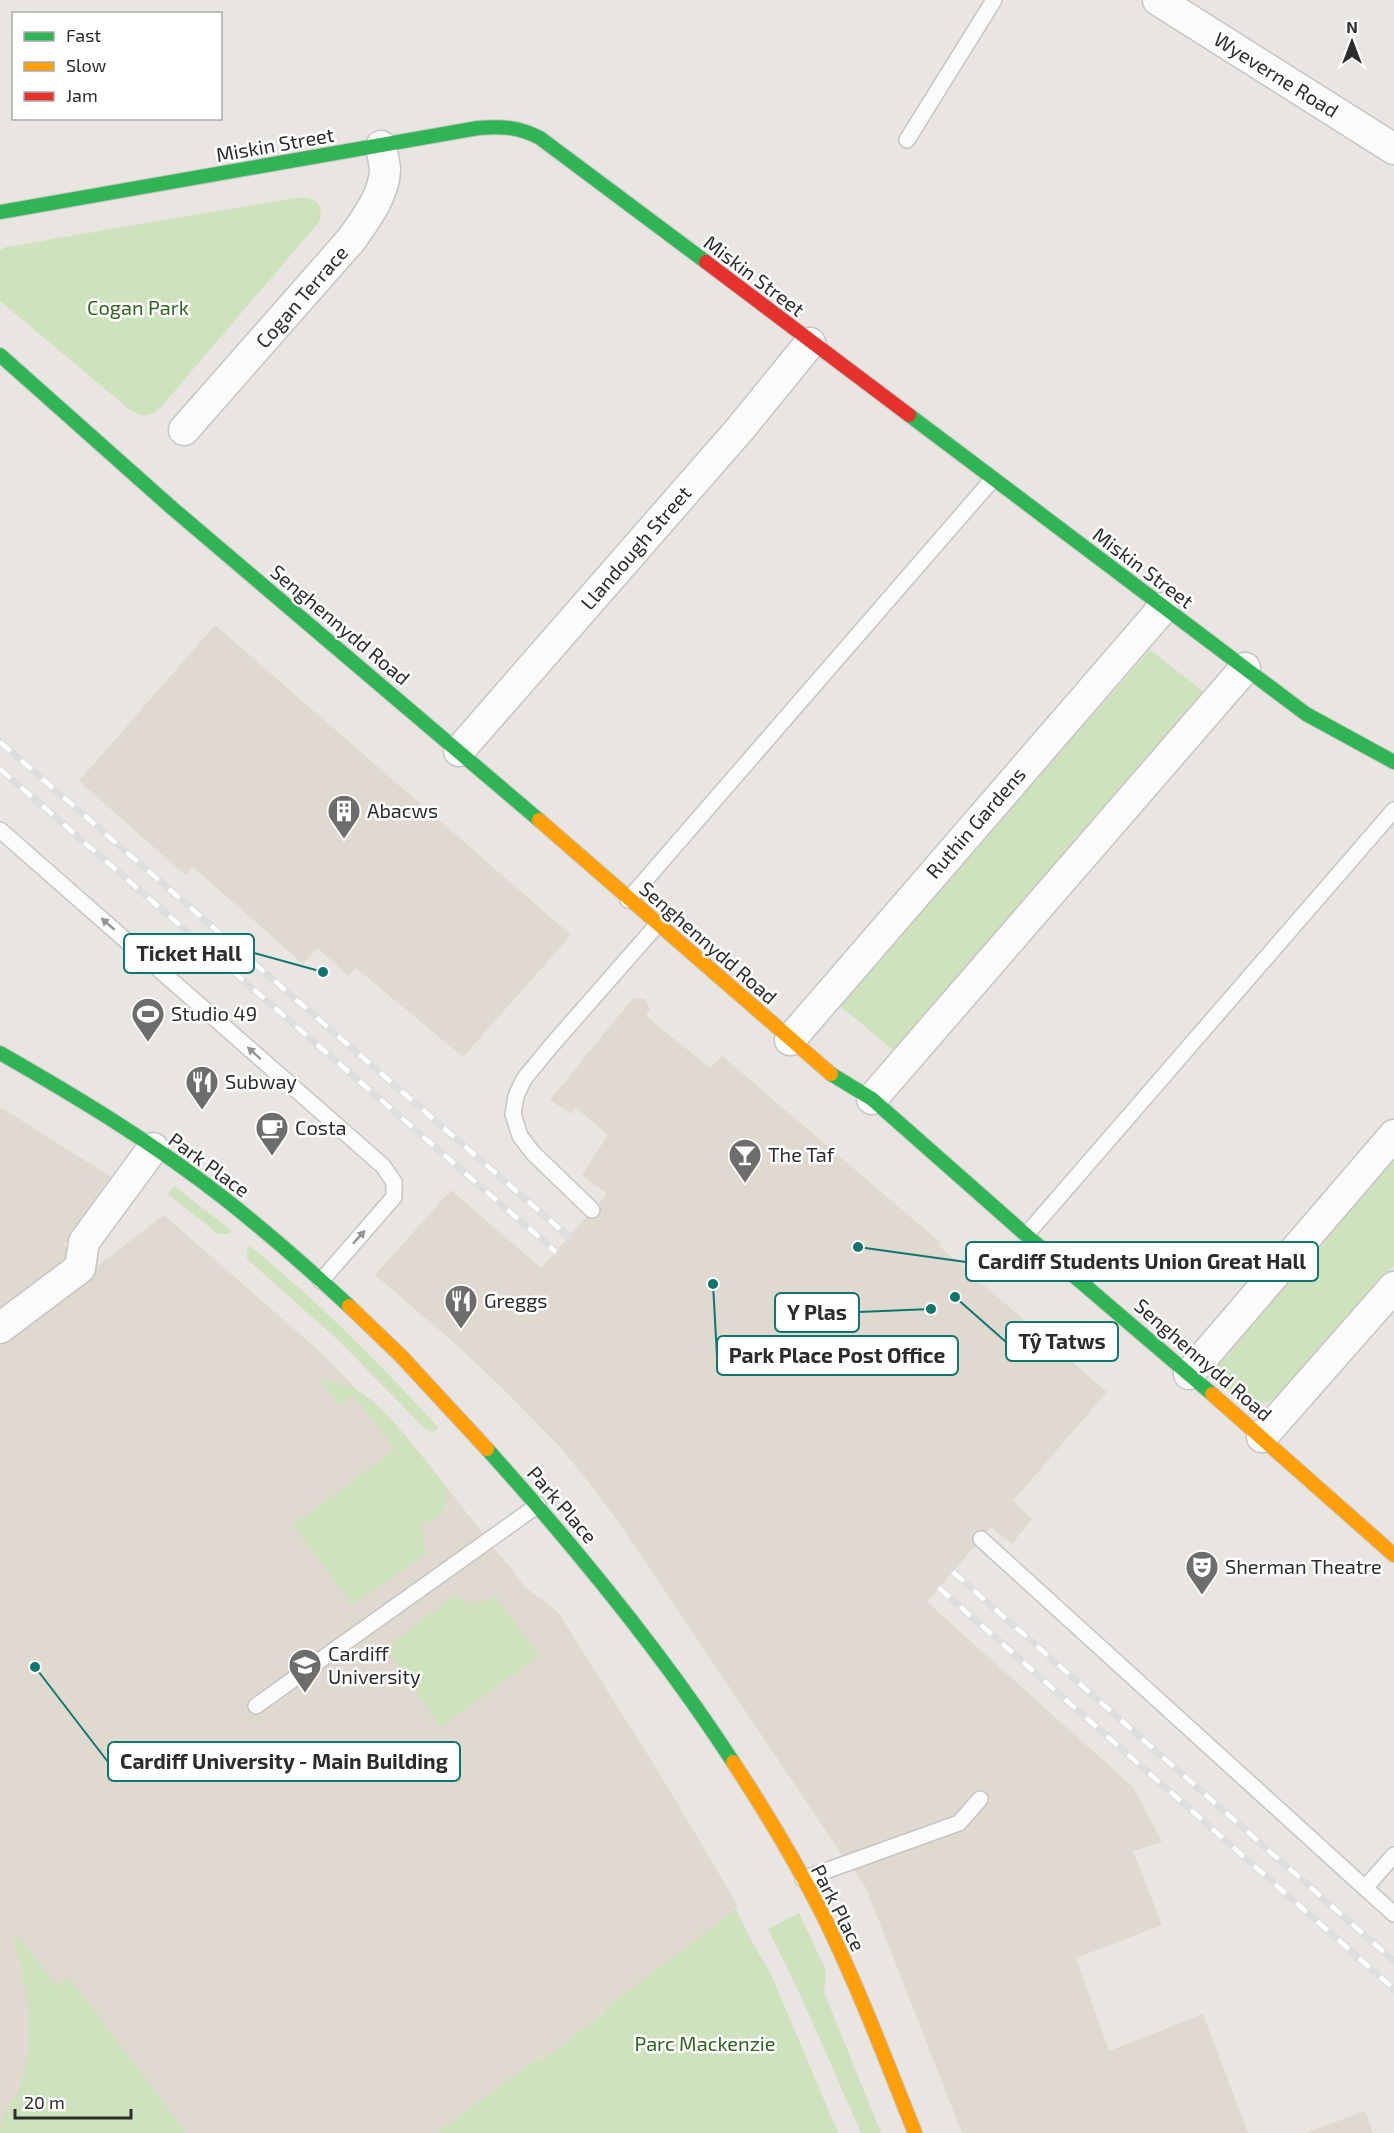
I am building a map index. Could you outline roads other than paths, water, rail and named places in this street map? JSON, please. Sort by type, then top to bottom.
[{"type":"street","name":"Wyeverne Road","points":[[1158,0],[1394,149]]},
{"type":"street","name":"Miskin Street","points":[[0,212],[478,128],[503,125],[522,128],[540,138],[1306,714],[1394,762]]},
{"type":"street","name":"Cogan Terrace","points":[[184,430],[351,240],[368,216],[378,196],[385,170],[381,146]]},
{"type":"street","name":"Llandough Street","points":[[459,751],[740,429],[810,343]]},
{"type":"street","name":"Senghennydd Road","points":[[0,355],[172,508],[459,751],[790,1040],[828,1072],[872,1099],[1262,1437],[1394,1555]]},
{"type":"street","name":"Ruthin Gardens","points":[[790,1040],[1163,608]]},
{"type":"street","points":[[872,1099],[1245,668]]},
{"type":"street","name":"Park Place","points":[[0,1053],[153,1148],[229,1203],[321,1281],[379,1335],[445,1403],[538,1506],[648,1642],[751,1791],[803,1879],[835,1941],[915,2133]]},
{"type":"street","points":[[1189,1374],[1394,1136]]},
{"type":"street","points":[[0,1328],[80,1268],[84,1242],[153,1148]]},
{"type":"street","points":[[1262,1437],[1394,1287]]},
{"type":"lane","points":[[908,140],[994,0]]},
{"type":"lane","points":[[628,900],[992,480]]},
{"type":"lane","points":[[1026,1234],[1394,810]]},
{"type":"lane","points":[[0,830],[383,1166],[394,1182],[393,1197],[321,1281]]},
{"type":"lane","points":[[592,1210],[533,1153],[520,1136],[513,1114],[516,1096],[524,1079],[551,1046],[657,924]]},
{"type":"lane","points":[[256,1706],[538,1506]]},
{"type":"lane","points":[[981,1539],[1394,1914]]},
{"type":"lane","points":[[803,1879],[959,1822],[980,1799]]},
{"type":"lane","points":[[1365,1888],[1394,1855]]},
{"type":"railway","points":[[0,742],[569,1237]]},
{"type":"railway","points":[[0,769],[556,1252]]},
{"type":"railway","points":[[953,1572],[1394,1961]]},
{"type":"railway","points":[[939,1588],[1394,1989]]},
{"type":"place","name":"Abacws","points":[[344,840]]},
{"type":"place","name":"Ticket Hall","points":[[323,972]]},
{"type":"place","name":"Studio 49","points":[[148,1043]]},
{"type":"place","name":"Subway","points":[[202,1111]]},
{"type":"place","name":"Costa","points":[[272,1157]]},
{"type":"place","name":"The Taf","points":[[745,1184]]},
{"type":"place","name":"Cardiff Students Union Great Hall","points":[[858,1247]]},
{"type":"place","name":"Park Place Post Office","points":[[713,1284]]},
{"type":"place","name":"Tŷ Tatws","points":[[955,1297]]},
{"type":"place","name":"Y Plas","points":[[931,1309]]},
{"type":"place","name":"Greggs","points":[[461,1330]]},
{"type":"place","name":"Sherman Theatre","points":[[1202,1596]]},
{"type":"place","name":"Cardiff University - Main Building","points":[[35,1667]]},
{"type":"place","name":"Cardiff University","points":[[305,1694]]},
{"type":"park label","name":"Cogan Park","points":[[138,308]]},
{"type":"park label","name":"Parc Mackenzie","points":[[705,2044]]}]
